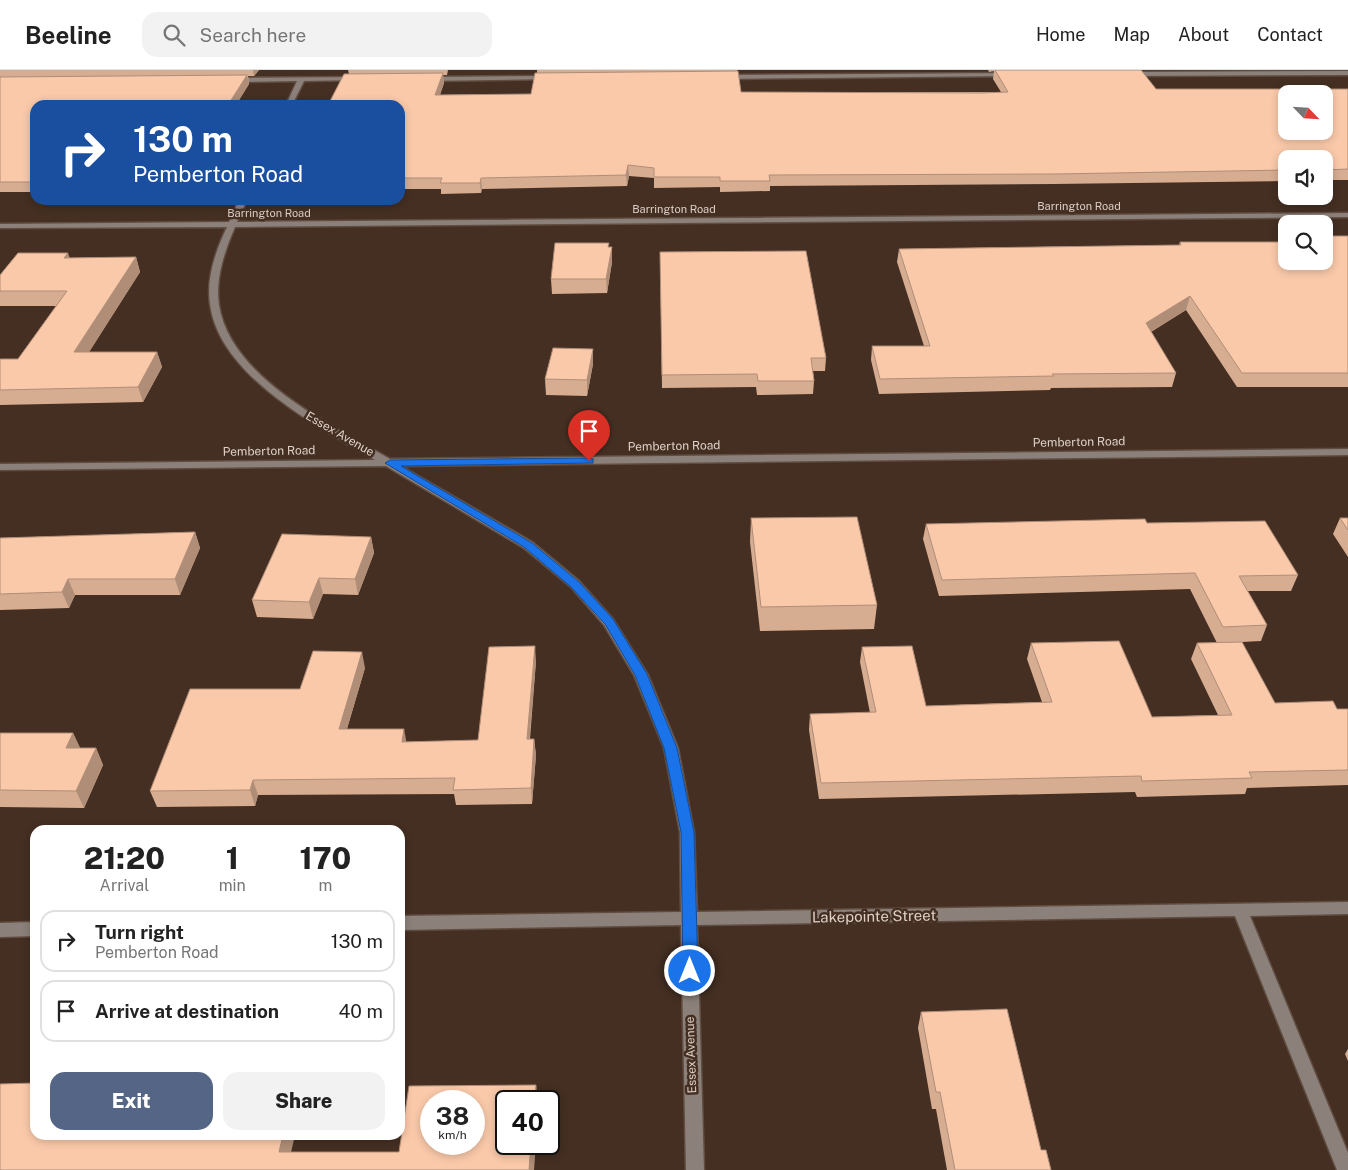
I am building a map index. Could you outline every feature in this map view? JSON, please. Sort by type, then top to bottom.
[{"type":"street","points":[[1119,74],[1348,73]]},
{"type":"street","points":[[710,77],[1019,75]]},
{"type":"street","points":[[421,79],[560,78]]},
{"type":"street","points":[[224,80],[361,79]]},
{"type":"street","points":[[291,100],[301,80]]},
{"type":"street","name":"Essex Avenue","points":[[241,205],[220,257],[214,285],[217,314],[228,342],[251,372],[277,395],[310,417],[528,545],[575,584],[609,622],[641,674],[671,748],[687,832],[695,1170]]},
{"type":"street","name":"Barrington Road","points":[[0,226],[1348,215]]},
{"type":"street","name":"Pemberton Road","points":[[0,467],[1348,452]]},
{"type":"street","name":"Lakepointe Street","points":[[405,923],[1348,908]]},
{"type":"street","points":[[1240,910],[1346,1170]]},
{"type":"street","points":[[0,930],[30,929]]},
{"type":"building","points":[[995,70],[1141,70],[1156,89],[1278,89],[1278,140],[1333,140],[1333,89],[1348,89],[1348,169],[1333,170],[1333,150],[1278,150],[1278,170],[1055,174],[769,175],[770,181],[720,181],[720,177],[654,177],[654,168],[628,165],[626,175],[481,178],[480,183],[440,183],[442,178],[405,178],[405,100],[331,100],[344,74],[443,73],[435,95],[531,94],[535,73],[738,71],[741,92],[1008,92]]},
{"type":"building","points":[[247,75],[231,100],[30,100],[30,182],[0,182],[0,77]]},
{"type":"building","points":[[1333,236],[1348,236],[1348,373],[1242,373],[1190,296],[1146,323],[1176,373],[1052,374],[1054,376],[880,379],[872,346],[930,346],[899,249],[1181,245],[1180,242],[1278,242],[1278,270],[1333,270]]},
{"type":"building","points":[[555,243],[609,243],[608,247],[612,247],[606,279],[551,279]]},
{"type":"building","points":[[806,251],[826,358],[811,358],[814,381],[758,381],[757,374],[662,375],[660,252]]},
{"type":"building","points":[[18,253],[68,253],[64,258],[136,257],[74,352],[157,352],[138,387],[0,390],[0,359],[18,359],[67,291],[0,291],[0,275]]},
{"type":"building","points":[[553,348],[593,349],[587,380],[545,379]]},
{"type":"building","points":[[857,517],[877,605],[761,607],[751,518]]},
{"type":"building","points":[[1340,518],[1348,518],[1348,530]]},
{"type":"building","points":[[1145,519],[1147,523],[1265,521],[1298,575],[1239,576],[1267,625],[1223,627],[1195,573],[942,580],[926,524]]},
{"type":"building","points":[[195,532],[175,579],[68,579],[62,592],[0,594],[0,538]]},
{"type":"building","points":[[282,534],[371,537],[355,579],[319,578],[309,602],[252,600]]},
{"type":"building","points":[[1119,641],[1152,717],[1232,715],[1197,643],[1242,642],[1275,703],[1333,701],[1337,709],[1348,709],[1348,770],[1249,772],[1252,778],[1142,781],[1141,776],[821,783],[810,714],[876,712],[862,647],[912,646],[926,706],[1052,702],[1031,643]]},
{"type":"building","points":[[535,646],[527,739],[534,739],[531,788],[453,790],[455,778],[253,780],[250,790],[150,791],[190,689],[300,689],[313,651],[362,652],[339,729],[404,729],[402,742],[478,740],[489,647]]},
{"type":"building","points":[[0,733],[73,733],[66,748],[96,748],[76,791],[0,790]]},
{"type":"building","points":[[1007,1009],[1041,1150],[1046,1150],[1051,1170],[955,1170],[940,1092],[936,1092],[921,1012]]},
{"type":"building","points":[[30,1083],[30,1140],[282,1140],[279,1152],[399,1152],[401,1140],[405,1140],[405,1112],[409,1086],[536,1085],[536,1090],[495,1090],[495,1155],[530,1155],[529,1170],[0,1170],[0,1084]]},
{"type":"route","points":[[589,461],[390,463],[528,545],[575,584],[609,622],[641,674],[671,748],[687,832],[690,971]]}]
